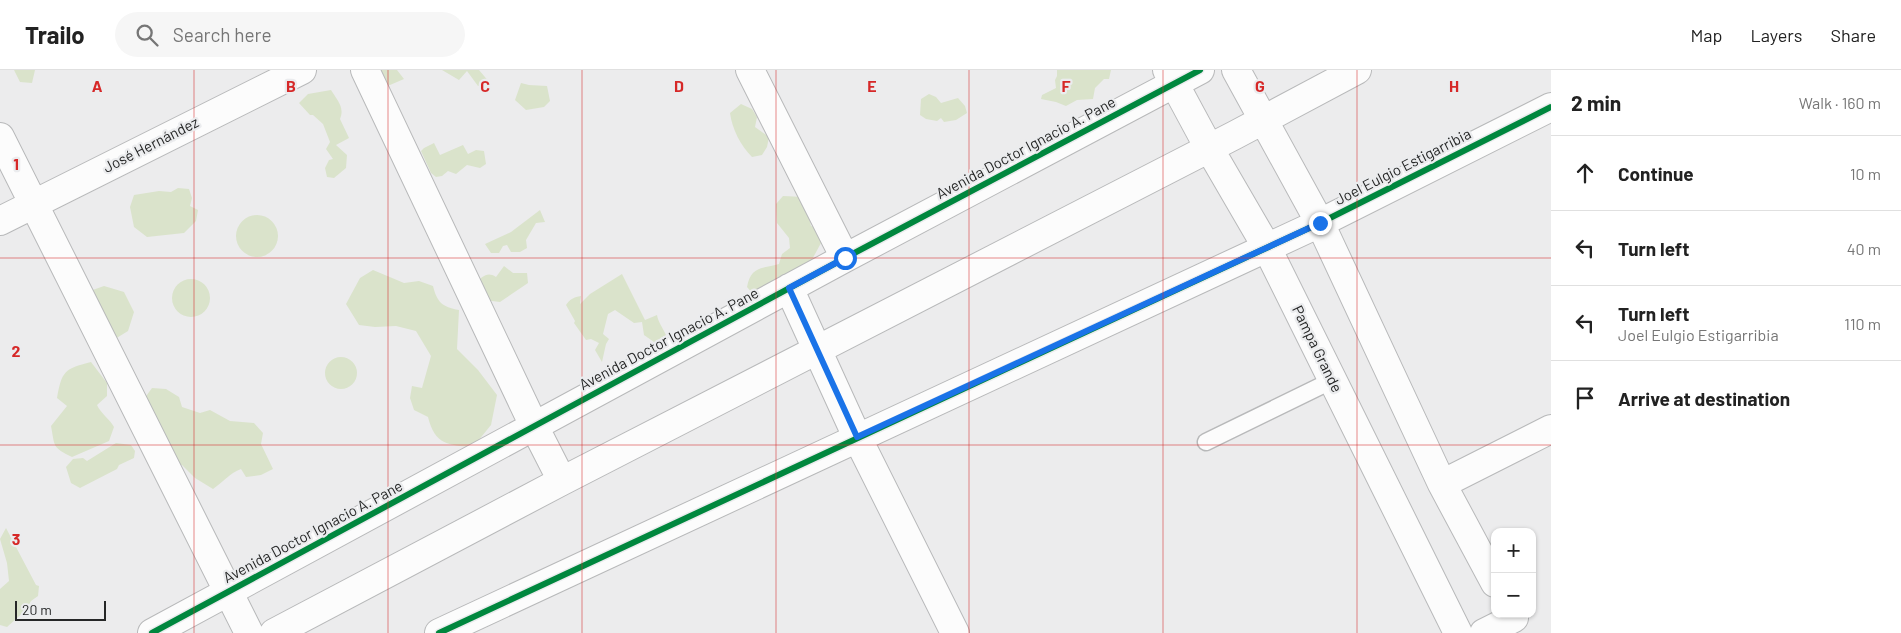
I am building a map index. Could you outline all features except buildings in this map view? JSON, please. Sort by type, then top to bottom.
[{"type":"street","name":"José Hernández","points":[[0,220],[302,70]]},
{"type":"street","points":[[365,70],[562,481]]},
{"type":"street","points":[[750,70],[845,258]]},
{"type":"street","name":"Avenida Doctor Ignacio A. Pane","points":[[152,633],[845,258],[1170,77],[1200,70]]},
{"type":"street","points":[[1236,70],[1320,223],[1442,484],[1491,576]]},
{"type":"street","points":[[274,633],[562,481],[1264,120],[1357,70]]},
{"type":"street","name":"Pampa Grande","points":[[1170,77],[1266,246],[1458,633]]},
{"type":"street","name":"Joel Eulgio Estigarribia","points":[[439,633],[1266,246],[1320,223],[1551,107]]},
{"type":"street","points":[[0,137],[248,633]]},
{"type":"street","points":[[789,288],[857,437],[955,633]]},
{"type":"street","points":[[1442,484],[1551,428]]},
{"type":"street","points":[[1484,633],[1515,622]]},
{"type":"lane","points":[[1206,442],[1333,380]]},
{"type":"green space","points":[[14,70],[35,70],[32,83],[20,82]]},
{"type":"green space","points":[[370,70],[397,70],[404,79],[390,85],[380,82]]},
{"type":"green space","points":[[442,70],[479,70],[490,83],[478,86],[467,71],[459,80]]},
{"type":"green space","points":[[1057,70],[1111,70],[1109,79],[1104,79],[1095,88],[1093,99],[1077,100],[1066,106],[1041,99],[1042,95],[1056,88]]},
{"type":"green space","points":[[521,83],[547,86],[550,101],[544,107],[526,110],[515,100]]},
{"type":"green space","points":[[331,90],[341,107],[340,119],[349,138],[336,145],[347,155],[346,168],[334,178],[327,177],[325,168],[329,160],[333,159],[326,149],[330,142],[323,124],[313,115],[310,115],[299,103],[308,94]]},
{"type":"green space","points":[[929,94],[936,97],[941,103],[958,98],[965,106],[967,113],[956,120],[944,122],[941,118],[937,121],[926,119],[920,115],[921,99]]},
{"type":"green space","points":[[741,104],[752,109],[757,117],[755,127],[769,137],[767,147],[762,155],[752,157],[735,131],[730,113]]},
{"type":"green space","points":[[434,143],[440,155],[463,145],[468,154],[476,150],[484,151],[486,164],[480,168],[467,165],[456,174],[448,171],[442,176],[436,177],[431,173],[421,151]]},
{"type":"green space","points":[[178,188],[189,189],[192,198],[190,206],[198,210],[196,221],[184,233],[147,237],[134,227],[130,207],[134,195],[159,191],[171,192]]},
{"type":"green space","points":[[783,196],[804,197],[811,226],[821,229],[821,243],[808,267],[753,294],[747,287],[751,275],[762,268],[779,264],[782,254],[790,248],[789,238],[777,223],[776,204]]},
{"type":"green space","points":[[540,210],[545,222],[536,223],[526,240],[527,248],[520,252],[511,252],[507,245],[503,246],[499,253],[491,253],[485,244],[511,232]]},
{"type":"green space","points":[[257,215],[272,221],[278,236],[272,251],[257,257],[242,251],[236,236],[242,221]]},
{"type":"green space","points":[[504,266],[513,273],[527,273],[528,283],[500,302],[484,300],[475,284],[487,275],[496,277]]},
{"type":"green space","points":[[373,270],[404,283],[419,281],[433,286],[436,296],[441,303],[459,310],[457,349],[478,370],[497,395],[491,425],[473,447],[444,442],[434,433],[428,417],[414,410],[410,398],[412,386],[422,388],[431,356],[416,331],[396,326],[375,327],[359,325],[346,304],[360,278]]},
{"type":"green space","points":[[622,274],[645,320],[657,315],[666,335],[654,342],[644,335],[642,322],[634,323],[615,310],[608,314],[603,334],[609,339],[602,362],[595,350],[599,343],[591,339],[586,340],[574,323],[575,321],[566,305],[572,299],[581,296],[580,304],[590,294]]},
{"type":"green space","points":[[191,279],[205,284],[210,298],[205,312],[191,317],[177,312],[172,298],[177,284]]},
{"type":"green space","points":[[104,286],[124,292],[134,312],[128,331],[115,339],[87,292]]},
{"type":"green space","points":[[341,357],[353,361],[357,373],[353,385],[341,389],[329,385],[325,373],[329,361]]},
{"type":"green space","points":[[91,362],[107,383],[107,396],[97,405],[114,427],[109,441],[72,457],[56,446],[51,426],[67,406],[57,398],[66,372]]},
{"type":"green space","points":[[152,388],[166,389],[179,397],[182,407],[200,413],[210,410],[230,421],[254,423],[263,433],[261,444],[273,469],[261,475],[246,477],[241,469],[230,475],[213,489],[195,478],[182,465],[168,464],[141,403]]},
{"type":"green space","points":[[116,443],[131,445],[135,451],[134,458],[80,488],[71,483],[66,467],[73,459],[83,458],[87,461]]},
{"type":"green space","points":[[6,528],[36,585],[39,586],[38,596],[7,627],[0,625],[0,589],[9,581],[7,563],[0,539]]},
{"type":"cycle path","points":[[152,633],[845,258],[1200,70]]},
{"type":"cycle path","points":[[439,633],[1320,223],[1551,107]]},
{"type":"route","points":[[845,258],[789,288],[857,437],[1266,246],[1320,223]]}]
